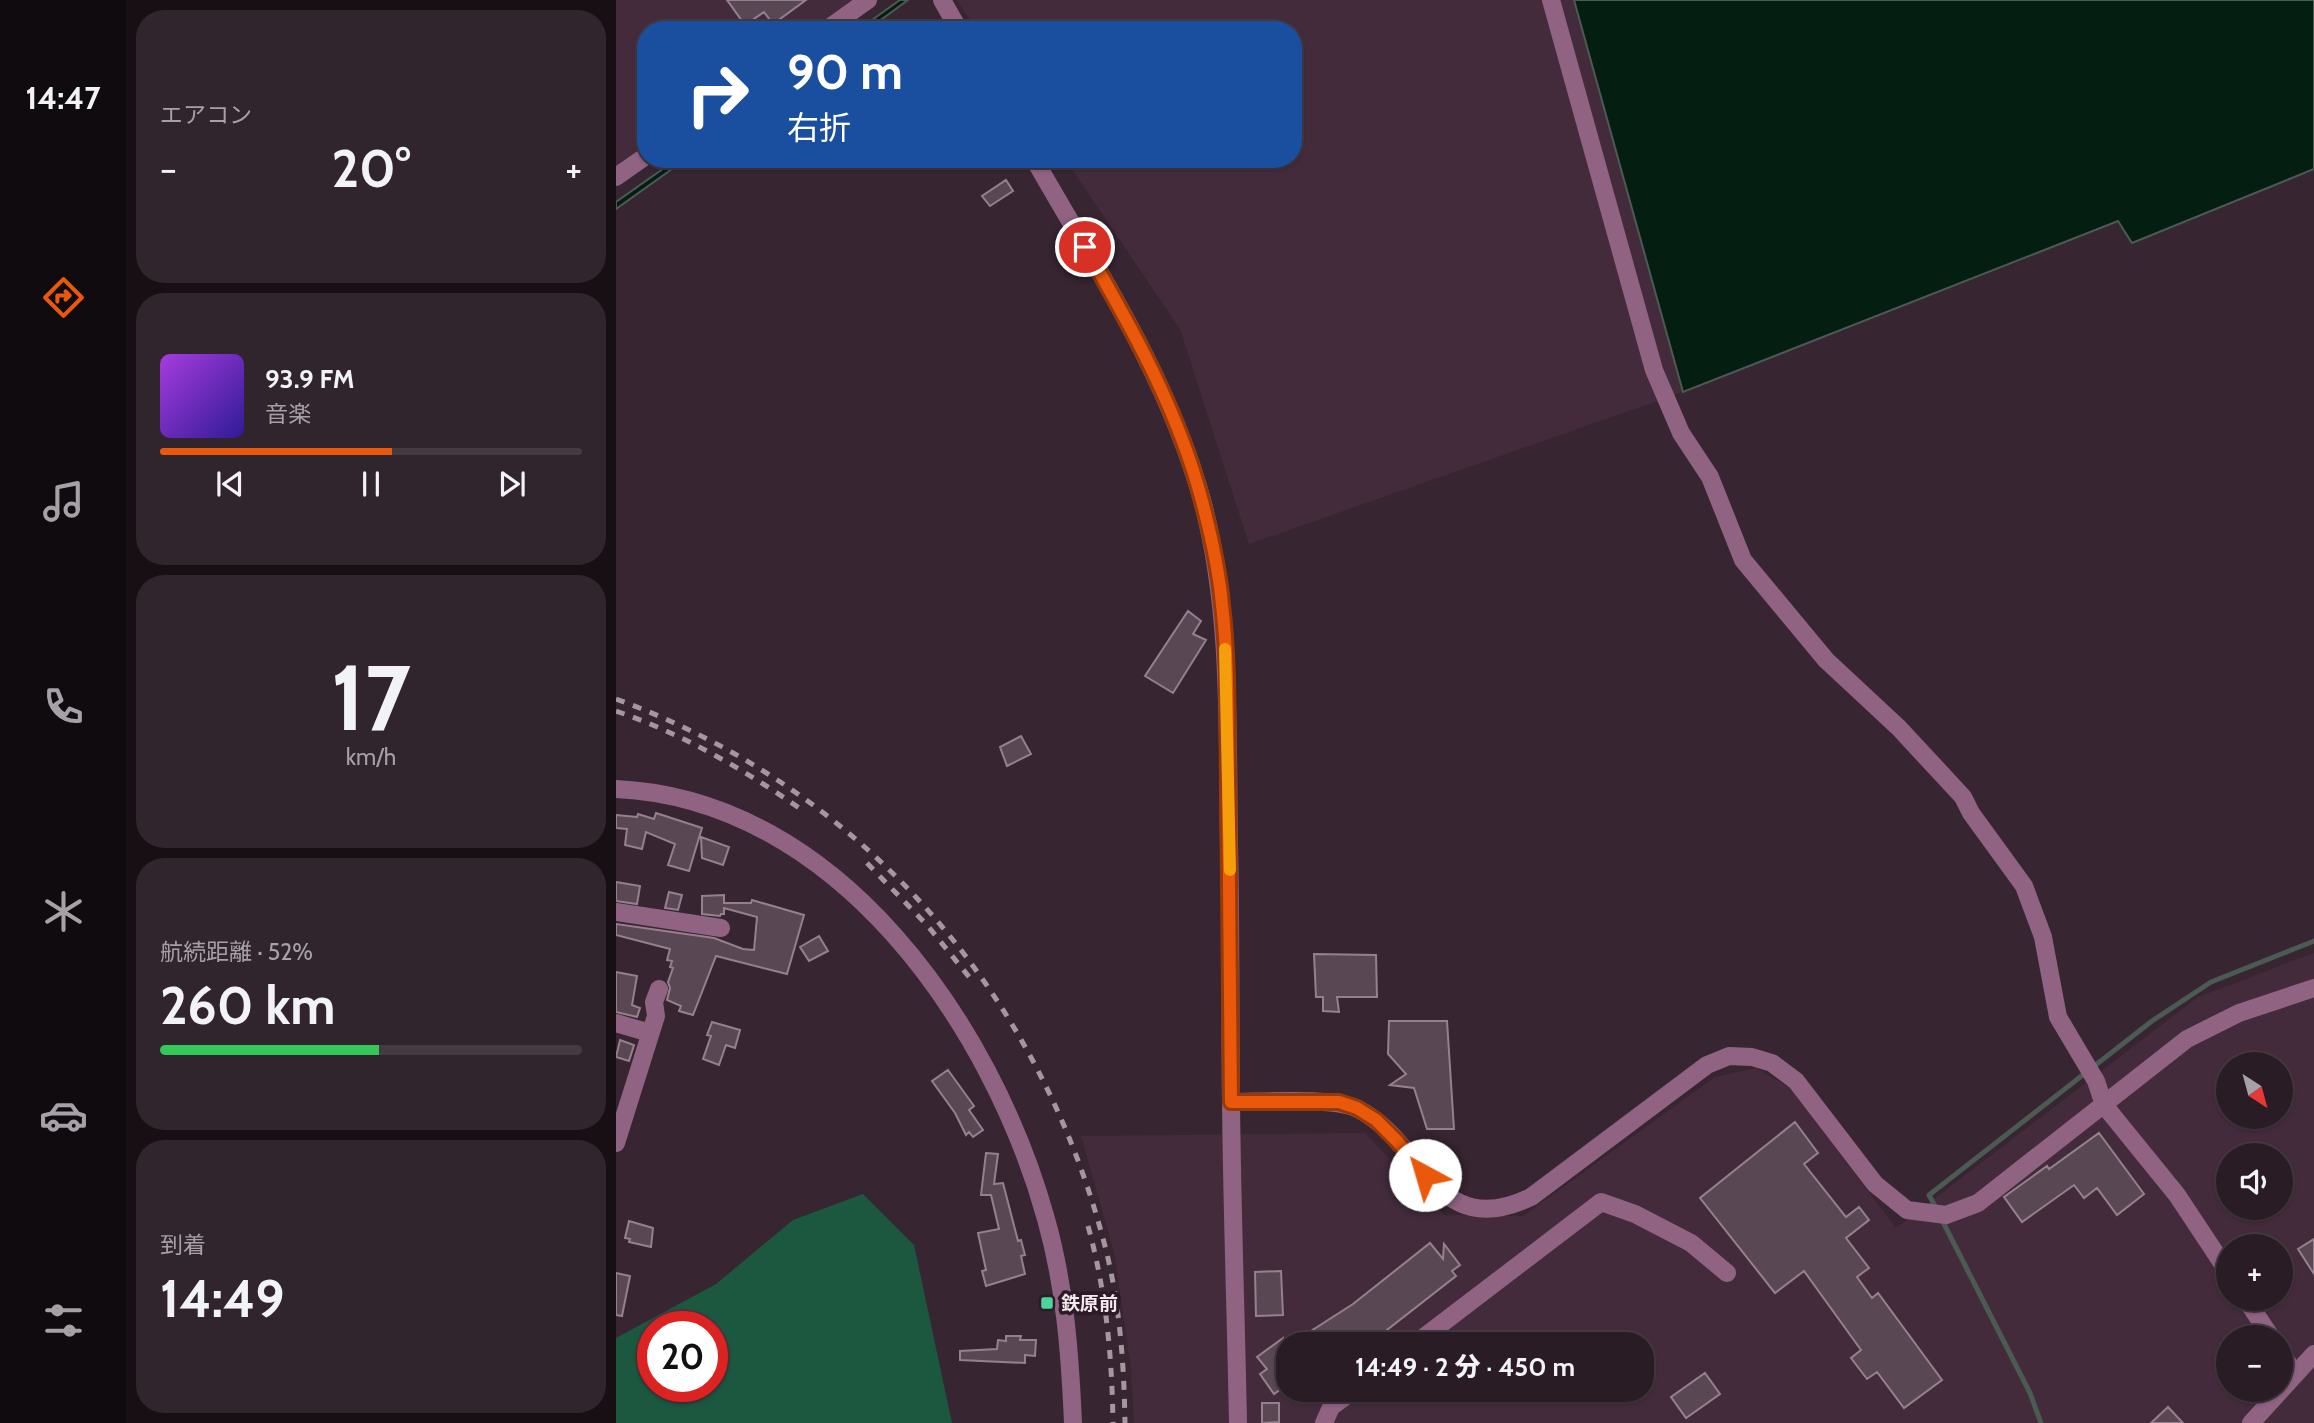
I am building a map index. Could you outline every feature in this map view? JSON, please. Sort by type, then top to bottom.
[{"type":"street","points":[[839,21],[868,0]]},
{"type":"street","points":[[942,0],[954,21]]},
{"type":"street","points":[[1551,0],[1654,370],[1681,433],[1710,477],[1743,559],[1826,660],[1899,728],[1964,797],[1971,813],[2024,886],[2043,937],[2058,1017],[2096,1081],[2104,1105],[2177,1195],[2216,1254]]},
{"type":"street","points":[[616,177],[637,162]]},
{"type":"street","points":[[1039,168],[1123,314],[1169,405],[1201,499],[1214,553],[1226,650],[1238,1423]]},
{"type":"street","points":[[616,789],[674,798],[727,812],[776,837],[818,865],[864,906],[916,959],[961,1023],[994,1083],[1022,1149],[1046,1217],[1065,1310],[1073,1423]]},
{"type":"street","points":[[616,912],[721,928]]},
{"type":"street","points":[[1231,1102],[1339,1102],[1357,1108],[1376,1120],[1448,1198],[1468,1206],[1489,1209],[1513,1205],[1531,1196],[1707,1065],[1729,1056],[1752,1057],[1772,1063],[1796,1081],[1875,1184],[1907,1210],[1946,1215],[1978,1203],[2187,1039],[2239,1013],[2314,988]]},
{"type":"street","points":[[616,1143],[656,1016],[654,1002],[659,989]]},
{"type":"street","points":[[616,1023],[650,1032]]},
{"type":"street","points":[[1431,1332],[1601,1202],[1635,1214],[1691,1243],[1727,1273]]},
{"type":"street","points":[[2251,1423],[2314,1354]]},
{"type":"street","points":[[1324,1423],[1331,1407],[1338,1402]]},
{"type":"shaded area","points":[[616,0],[860,0],[831,21],[637,21],[637,156],[616,171]]},
{"type":"shaded area","points":[[900,0],[908,0],[879,21],[871,21]]},
{"type":"shaded area","points":[[957,0],[1574,0],[1683,392],[1249,544],[1180,329],[1071,168],[1302,168],[1302,21],[971,21]]},
{"type":"shaded area","points":[[1574,0],[2314,0],[2314,169],[2132,243],[2118,221],[1683,392]]},
{"type":"shaded area","points":[[664,168],[673,168],[616,209],[616,202]]},
{"type":"shaded area","points":[[2314,953],[2314,1423],[1134,1423],[1131,1368],[1114,1252],[1081,1136],[1365,1133],[1444,1215],[1523,1216],[1715,1077],[1756,1068],[1790,1088],[1896,1228],[2198,997]]},
{"type":"green space","points":[[863,1194],[914,1245],[952,1423],[616,1423],[616,1338],[637,1327],[637,1402],[728,1402],[728,1311],[666,1311],[716,1284],[793,1220]]},
{"type":"building","points":[[727,0],[806,0],[777,21],[771,21],[764,12],[751,21],[742,21]]},
{"type":"building","points":[[1006,180],[1013,191],[990,206],[982,196]]},
{"type":"building","points":[[1188,611],[1201,621],[1193,634],[1206,640],[1173,693],[1145,676]]},
{"type":"building","points":[[1021,736],[1031,754],[1007,766],[1000,747]]},
{"type":"building","points":[[656,813],[702,828],[689,871],[668,865],[675,844],[646,832],[642,849],[625,845],[627,829],[616,828],[616,815],[637,817],[638,814],[654,819]]},
{"type":"building","points":[[701,837],[729,847],[723,865],[702,858]]},
{"type":"building","points":[[616,882],[640,886],[637,904],[616,901]]},
{"type":"building","points":[[669,892],[682,895],[678,910],[665,908]]},
{"type":"building","points":[[724,895],[724,903],[751,903],[752,900],[804,915],[787,974],[716,956],[693,1015],[679,1011],[681,1006],[667,1000],[670,988],[668,982],[673,968],[670,967],[672,961],[667,960],[670,949],[616,935],[616,924],[714,938],[743,949],[754,950],[757,917],[724,908],[724,914],[720,916],[702,914],[702,896]]},
{"type":"building","points":[[819,936],[828,951],[809,961],[800,947]]},
{"type":"building","points":[[1314,954],[1376,955],[1377,997],[1337,997],[1339,1012],[1323,1011],[1323,997],[1316,997]]},
{"type":"building","points":[[616,972],[637,976],[632,1005],[640,1008],[637,1017],[616,1012]]},
{"type":"building","points":[[1389,1021],[1447,1021],[1454,1129],[1427,1129],[1414,1088],[1390,1085],[1406,1074],[1388,1054]]},
{"type":"building","points":[[712,1022],[740,1030],[735,1048],[726,1045],[719,1065],[703,1059],[711,1036],[707,1035]]},
{"type":"building","points":[[620,1040],[634,1045],[629,1061],[616,1057]]},
{"type":"building","points":[[948,1070],[974,1106],[969,1110],[983,1130],[973,1137],[969,1132],[966,1135],[955,1113],[932,1081]]},
{"type":"building","points":[[1795,1122],[1818,1153],[1804,1164],[1846,1217],[1859,1207],[1869,1220],[1846,1238],[1869,1268],[1857,1277],[1872,1298],[1878,1293],[1942,1380],[1904,1408],[1877,1372],[1867,1379],[1851,1358],[1861,1350],[1804,1271],[1775,1293],[1700,1198]]},
{"type":"building","points":[[2099,1133],[2144,1194],[2117,1215],[2097,1188],[2084,1198],[2074,1185],[2022,1222],[2004,1197]]},
{"type":"building","points":[[986,1153],[998,1154],[994,1184],[1003,1183],[1018,1241],[1021,1240],[1025,1255],[1021,1256],[1025,1274],[986,1286],[982,1271],[986,1270],[978,1233],[999,1229],[991,1195],[981,1195]]},
{"type":"building","points":[[629,1221],[653,1228],[651,1247],[629,1242],[630,1239],[625,1238]]},
{"type":"building","points":[[2314,1239],[2314,1274],[2298,1249]]},
{"type":"building","points":[[1430,1243],[1443,1259],[1444,1244],[1460,1265],[1452,1271],[1456,1276],[1384,1332],[1311,1331],[1353,1304]]},
{"type":"building","points":[[1281,1271],[1283,1315],[1256,1316],[1255,1272]]},
{"type":"building","points":[[616,1273],[630,1276],[622,1316],[616,1315]]},
{"type":"building","points":[[1006,1336],[1021,1336],[1020,1340],[1036,1340],[1035,1356],[1025,1355],[1025,1363],[960,1360],[960,1351],[997,1349],[998,1340],[1006,1341]]},
{"type":"building","points":[[1276,1343],[1274,1394],[1260,1374],[1267,1369],[1257,1357]]},
{"type":"building","points":[[1705,1373],[1720,1394],[1686,1418],[1671,1397]]},
{"type":"building","points":[[1262,1403],[1279,1403],[1279,1422],[1262,1423]]},
{"type":"building","points":[[2168,1407],[2183,1423],[2151,1423]]},
{"type":"waterway","points":[[1937,1210],[1929,1195],[2152,1021],[2211,982],[2314,941]]},
{"type":"waterway","points":[[1941,1218],[2030,1393],[2041,1423]]},
{"type":"railway","points":[[616,699],[706,738],[788,787],[863,846],[930,913],[988,987],[1037,1069],[1076,1157],[1106,1250],[1115,1292],[1120,1336],[1125,1423]]},
{"type":"railway","points":[[616,711],[713,754],[802,810]]},
{"type":"railway","points":[[867,863],[927,925],[970,978]]},
{"type":"railway","points":[[1088,1226],[1107,1324],[1113,1423]]},
{"type":"slow traffic","points":[[1225,649],[1230,870]]},
{"type":"place","name":"鉄原前","points":[[1047,1303]]},
{"type":"route","points":[[1085,247],[1123,314],[1169,405],[1184,443],[1214,553],[1226,650],[1231,910],[1231,1102],[1339,1102],[1357,1108],[1376,1120],[1425,1175]]}]
